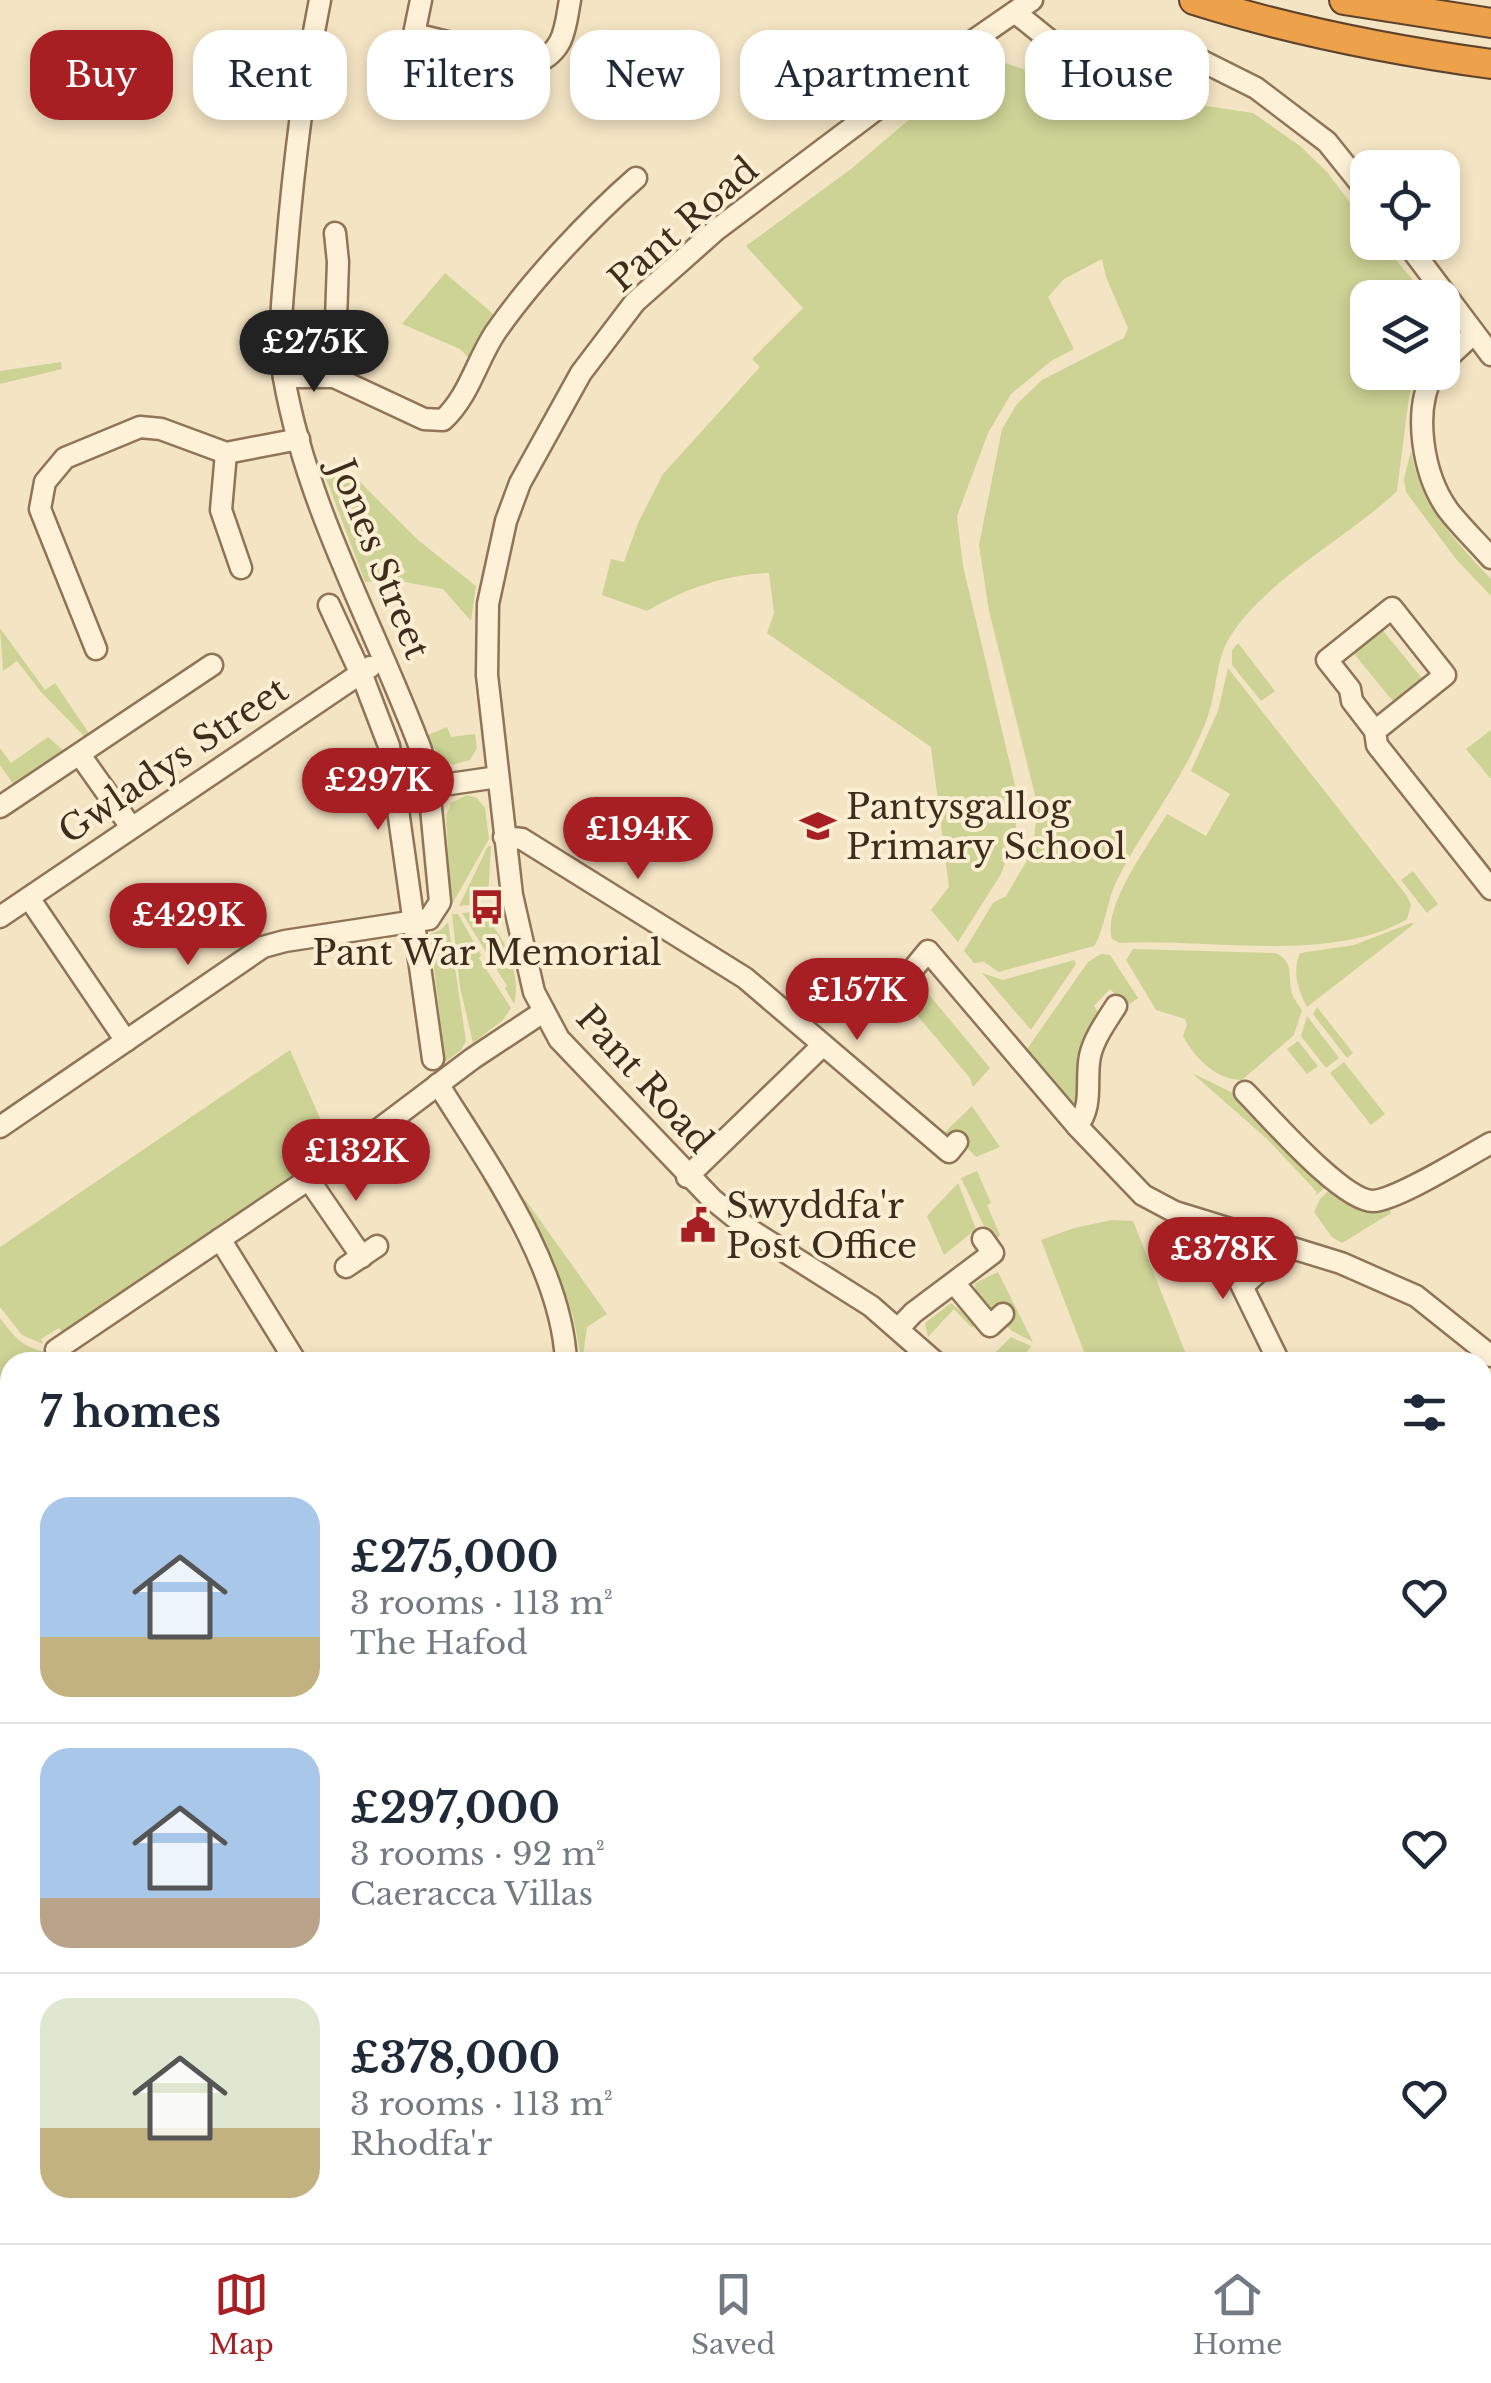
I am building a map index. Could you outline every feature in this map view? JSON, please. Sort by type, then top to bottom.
[{"type":"highway","points":[[1194,0],[1271,24],[1397,51],[1491,64]]},
{"type":"highway","points":[[1344,0],[1491,22]]},
{"type":"street","name":"Jones Street","points":[[320,0],[307,64],[290,206],[281,323],[284,377],[299,440],[331,535],[421,750],[429,787],[440,902],[429,919],[415,922]]},
{"type":"street","points":[[421,0],[414,34],[536,63],[561,46],[570,0]]},
{"type":"street","points":[[1024,6],[1053,43],[1080,52],[1202,60],[1256,88],[1327,142],[1350,171]]},
{"type":"street","name":"Pant Road","points":[[924,1352],[870,1306],[749,1229],[688,1177],[576,1061],[543,1012],[526,962],[504,838],[488,675],[490,591],[506,522],[520,483],[580,373],[635,302],[699,242],[902,90],[1024,6]]},
{"type":"street","points":[[284,377],[334,377],[424,418],[444,420],[458,406],[508,314],[609,202],[636,178]]},
{"type":"street","points":[[334,377],[336,233]]},
{"type":"street","points":[[1419,260],[1491,355]]},
{"type":"street","points":[[1460,346],[1473,334]]},
{"type":"street","points":[[1428,390],[1424,400],[1426,458],[1446,507],[1491,558]]},
{"type":"street","points":[[96,649],[40,509],[45,482],[52,470],[65,458],[140,426],[161,428],[226,454],[299,440]]},
{"type":"street","points":[[226,454],[221,510],[240,568]]},
{"type":"street","points":[[329,604],[360,672],[396,778],[433,1060]]},
{"type":"street","points":[[1375,731],[1445,675],[1392,608],[1327,660],[1375,731],[1377,745],[1487,876]]},
{"type":"street","name":"Gwladys Street","points":[[0,918],[385,658]]},
{"type":"street","points":[[0,807],[212,665]]},
{"type":"street","points":[[80,755],[132,827]]},
{"type":"street","points":[[429,787],[498,777]]},
{"type":"street","points":[[504,838],[522,839],[752,984],[948,1152],[957,1142]]},
{"type":"street","points":[[28,898],[126,1041]]},
{"type":"street","points":[[0,1127],[263,948],[285,941],[415,922]]},
{"type":"street","points":[[909,974],[928,951],[1077,1126],[1144,1196],[1175,1212],[1342,1263],[1416,1296],[1486,1352]]},
{"type":"street","points":[[1077,1126],[1087,1106],[1090,1056],[1099,1032],[1116,1006]]},
{"type":"street","points":[[56,1350],[309,1180],[543,1012]]},
{"type":"street","points":[[688,1177],[822,1046]]},
{"type":"street","points":[[438,1084],[543,1262],[565,1352]]},
{"type":"street","points":[[1245,1092],[1342,1188],[1370,1201],[1390,1196],[1491,1142]]},
{"type":"street","points":[[309,1180],[362,1257]]},
{"type":"street","points":[[1218,1226],[1220,1243],[1274,1352]]},
{"type":"street","points":[[899,1328],[992,1253],[983,1239]]},
{"type":"street","points":[[220,1240],[290,1352]]},
{"type":"street","points":[[1243,1286],[1285,1247]]},
{"type":"street","points":[[955,1284],[990,1326],[1003,1314]]},
{"type":"green space","points":[[1005,63],[1025,70],[1025,120],[1209,120],[1209,106],[1253,113],[1300,146],[1350,202],[1350,260],[1396,260],[1413,280],[1350,280],[1350,390],[1411,390],[1397,491],[1260,600],[1227,642],[1199,738],[1116,882],[1094,946],[999,972],[984,962],[974,963],[964,951],[993,903],[1006,896],[1032,852],[1038,807],[989,611],[979,545],[1002,429],[1017,404],[1042,380],[1124,338],[1128,328],[1102,259],[1064,279],[1048,297],[1074,349],[1051,361],[1011,394],[988,433],[957,516],[963,566],[1018,798],[1015,836],[1001,874],[958,942],[931,910],[949,887],[931,747],[767,633],[774,613],[769,573],[706,584],[647,611],[602,595],[611,559],[624,562],[638,523],[663,474],[760,367],[752,359],[803,308],[746,246],[851,169],[909,120],[1005,120]]},
{"type":"green space","points":[[445,273],[499,319],[472,361],[460,349],[402,324]]},
{"type":"green space","points":[[61,362],[62,369],[0,384],[0,371]]},
{"type":"green space","points":[[1411,451],[1431,505],[1452,536],[1491,579],[1491,596],[1456,559],[1406,492],[1404,479]]},
{"type":"green space","points":[[320,462],[354,476],[418,540],[476,586],[471,621],[443,589],[394,580],[365,582]]},
{"type":"green space","points":[[1380,627],[1425,682],[1396,705],[1351,650]]},
{"type":"green space","points":[[0,628],[45,690],[55,683],[92,738],[88,740],[41,692],[17,661],[3,671]]},
{"type":"green space","points":[[1238,643],[1275,691],[1261,701],[1232,665],[1232,650]]},
{"type":"green space","points":[[1228,668],[1407,896],[1411,905],[1407,919],[1377,933],[1306,945],[1120,943],[1112,939],[1111,925],[1121,893],[1167,814],[1206,836],[1230,794],[1191,771],[1218,711]]},
{"type":"green space","points":[[447,727],[451,737],[475,734],[477,748],[470,760],[452,765],[437,754],[428,735]]},
{"type":"green space","points":[[1491,730],[1491,778],[1490,778],[1466,749]]},
{"type":"green space","points":[[48,737],[64,751],[14,785],[0,765],[0,748],[11,763]]},
{"type":"green space","points":[[467,795],[477,798],[485,808],[489,839],[451,906],[446,816],[451,803]]},
{"type":"green space","points":[[488,846],[488,897],[479,898],[478,904],[459,906]]},
{"type":"green space","points":[[1413,871],[1438,904],[1427,913],[1401,880]]},
{"type":"green space","points":[[478,911],[495,929],[508,953],[515,979],[514,1004],[462,913]]},
{"type":"green space","points":[[452,914],[458,914],[481,955],[479,958],[511,1008],[503,1020],[473,1043],[460,987]]},
{"type":"green space","points":[[448,922],[466,1041],[445,1062],[430,934]]},
{"type":"green space","points":[[1414,924],[1307,1007],[1297,981],[1300,953],[1354,945]]},
{"type":"green space","points":[[1133,949],[1282,956],[1288,965],[1293,996],[1302,1010],[1294,1035],[1242,1080],[1215,1072],[1200,1060],[1183,1036],[1185,1019],[1156,1010],[1126,960]]},
{"type":"green space","points":[[1101,954],[1110,955],[1138,998],[1127,1006],[1110,989],[1094,1006],[1100,1016],[1079,1110],[1027,1049],[1088,962]]},
{"type":"green space","points":[[1074,960],[1076,964],[1031,1030],[982,973],[1003,980]]},
{"type":"green space","points":[[886,962],[904,970],[902,979],[913,985],[916,979],[990,1068],[973,1087],[970,1078],[906,1002],[875,987]]},
{"type":"green space","points":[[1317,1007],[1353,1053],[1347,1058],[1313,1014]]},
{"type":"green space","points":[[1307,1016],[1339,1058],[1326,1068],[1301,1036]]},
{"type":"green space","points":[[1298,1041],[1318,1066],[1307,1074],[1287,1049]]},
{"type":"green space","points":[[290,1050],[334,1150],[69,1331],[63,1333],[59,1328],[41,1339],[43,1344],[22,1335],[0,1307],[0,1247]]},
{"type":"green space","points":[[1344,1062],[1385,1114],[1371,1125],[1330,1073]]},
{"type":"green space","points":[[1192,1073],[1233,1093],[1327,1186],[1315,1196],[1317,1192],[1266,1138]]},
{"type":"green space","points":[[972,1106],[1000,1147],[976,1157],[965,1146],[969,1140],[960,1130],[950,1136],[944,1133]]},
{"type":"green space","points":[[977,1171],[1000,1235],[992,1243],[961,1178]]},
{"type":"green space","points":[[958,1183],[976,1229],[944,1255],[927,1216]]},
{"type":"green space","points":[[1330,1189],[1357,1209],[1389,1208],[1391,1213],[1342,1243],[1332,1237],[1314,1212]]},
{"type":"green space","points":[[522,1195],[607,1314],[587,1327],[583,1352],[580,1352],[573,1316],[552,1257]]},
{"type":"green space","points":[[1112,1220],[1133,1221],[1185,1352],[1084,1352],[1041,1240]]},
{"type":"green space","points":[[1238,1239],[1268,1249],[1245,1271],[1232,1246]]},
{"type":"green space","points":[[998,1272],[1033,1342],[1012,1331],[976,1296],[975,1283]]},
{"type":"green space","points":[[951,1303],[976,1324],[972,1328],[954,1309],[928,1337],[925,1323]]},
{"type":"green space","points":[[0,1318],[20,1341],[48,1352],[0,1352]]},
{"type":"green space","points":[[1011,1337],[1031,1346],[1027,1352],[996,1352]]},
{"type":"place","name":"Pantysgallog Primary School","points":[[818,826]]},
{"type":"place","name":"Pant War Memorial","points":[[487,907]]},
{"type":"place","name":"Swyddfa'r Post Office","points":[[698,1225]]}]
